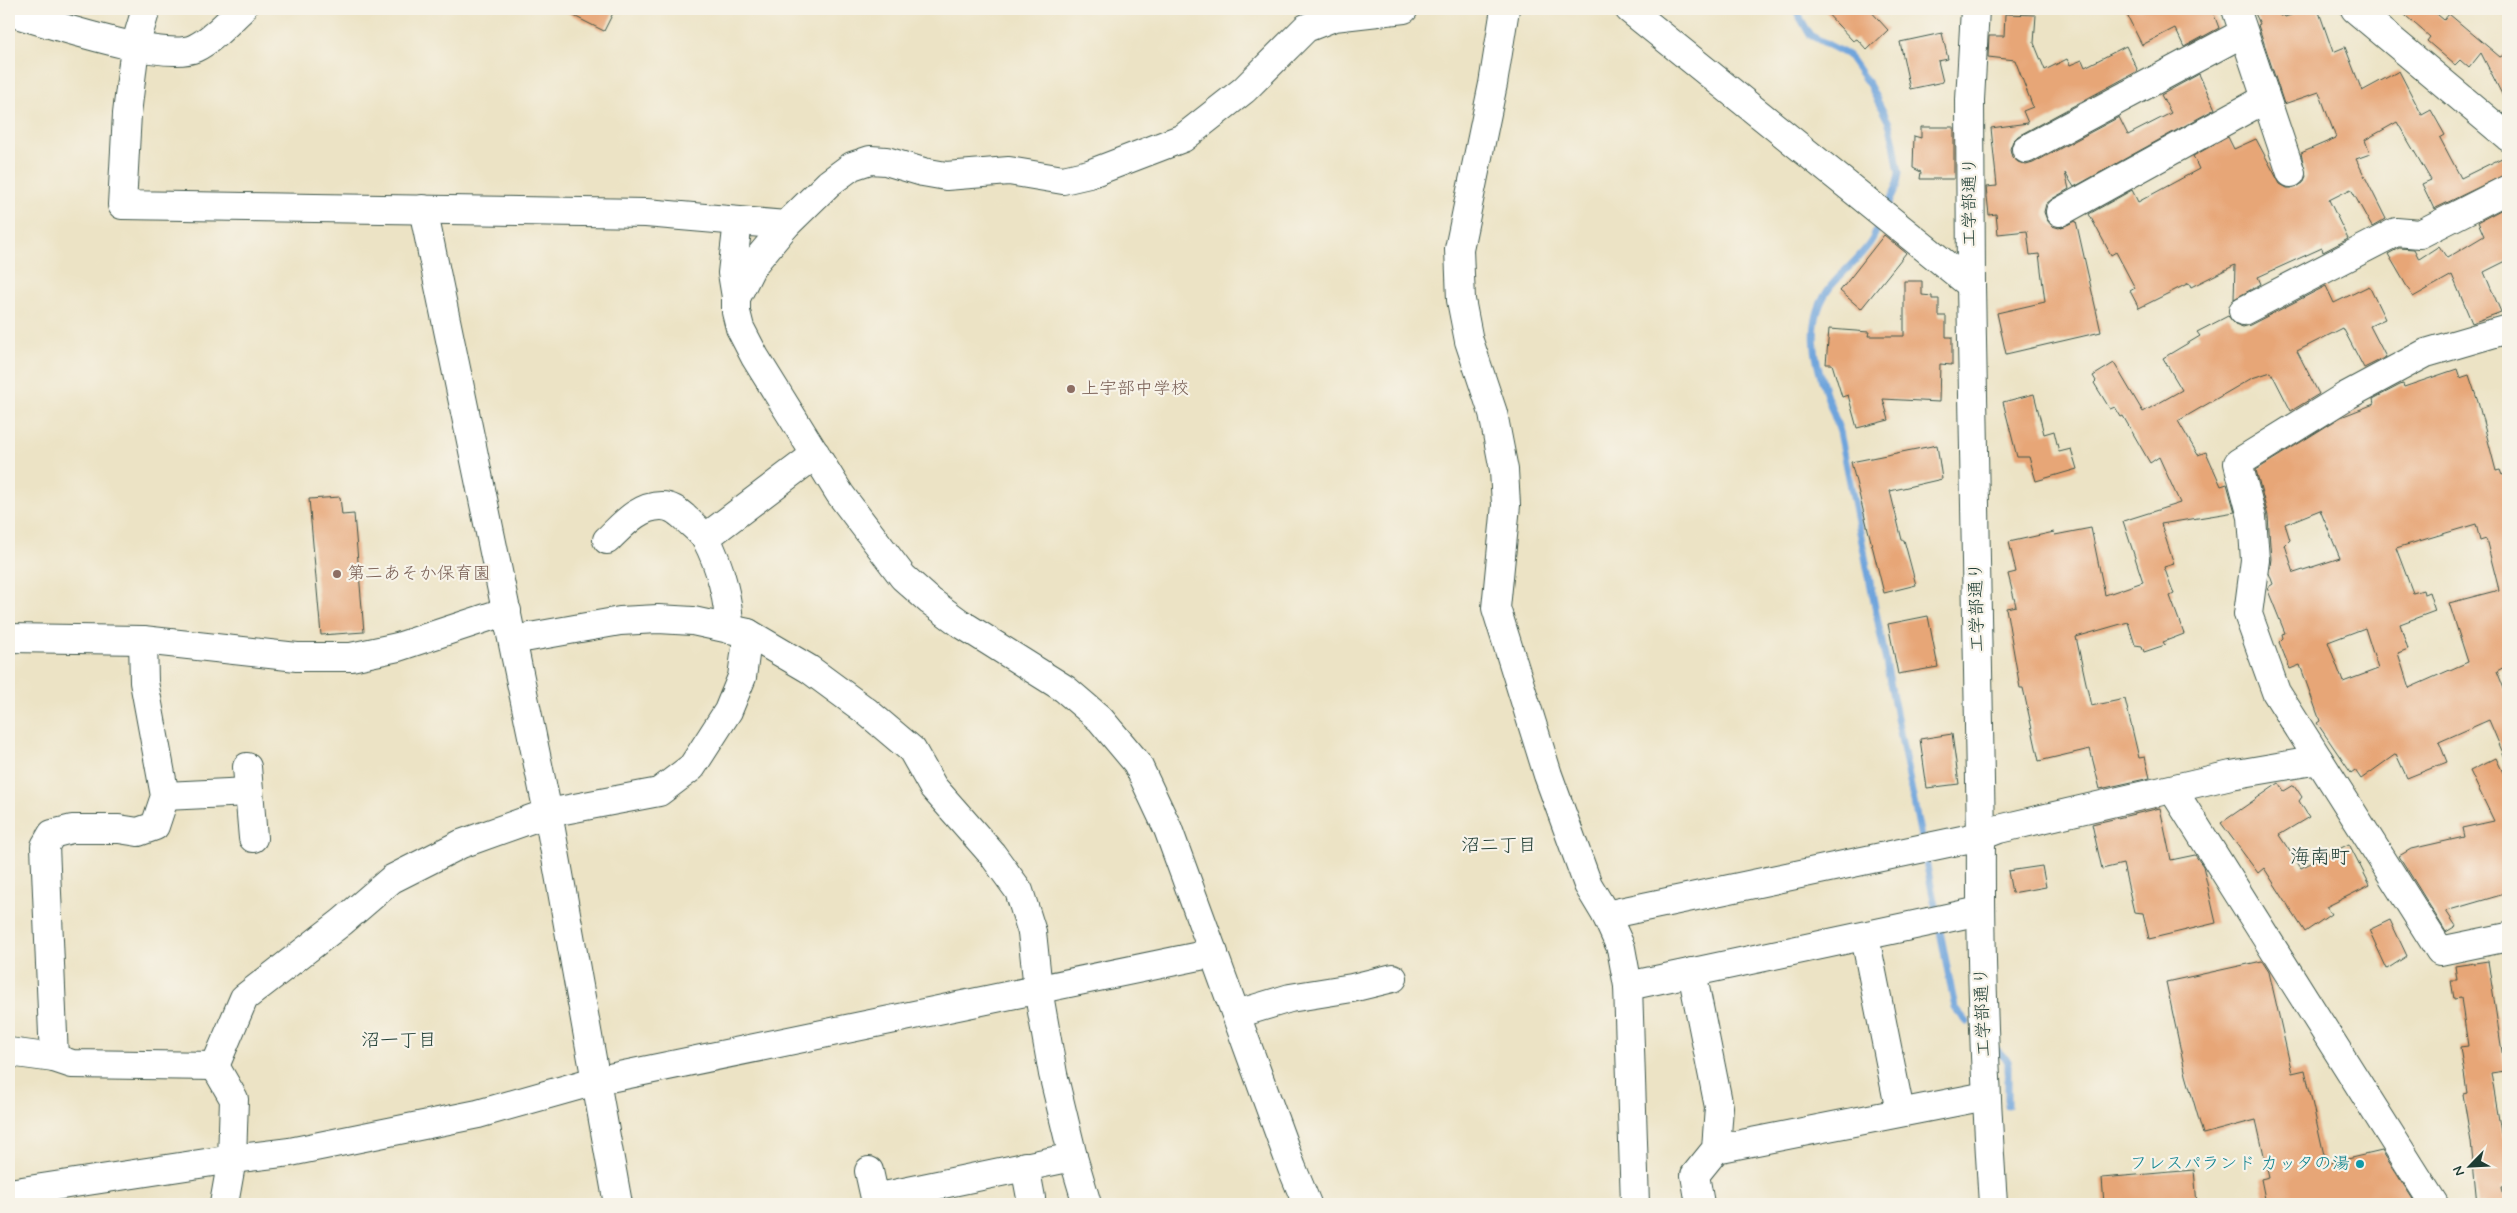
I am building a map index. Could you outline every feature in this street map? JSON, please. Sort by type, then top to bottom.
[{"type":"street","points":[[146,9],[135,46],[127,114],[122,205],[646,213],[786,225]]},
{"type":"street","points":[[9,12],[135,46],[174,53],[194,49],[213,36],[242,9]]},
{"type":"street","points":[[736,298],[752,266],[786,225],[829,183],[852,166],[870,160],[886,161],[922,172],[946,176],[1009,171],[1063,180],[1089,174],[1183,138],[1244,90],[1306,28],[1334,17],[1404,9]]},
{"type":"street","points":[[1505,9],[1493,84],[1459,249],[1461,300],[1469,341],[1493,413],[1504,470],[1506,505],[1496,608],[1551,784],[1588,885],[1606,915],[1621,948],[1628,986],[1635,1204]]},
{"type":"street","points":[[1629,9],[1971,285]]},
{"type":"street","name":"工学部通り","points":[[1975,9],[1970,71],[1971,285],[1981,836],[1980,911],[1986,1096],[1993,1204]]},
{"type":"street","points":[[2355,9],[2508,137]]},
{"type":"street","points":[[2026,149],[2239,21],[2291,173]]},
{"type":"street","points":[[2060,212],[2265,99]]},
{"type":"street","points":[[2243,311],[2396,232],[2420,234],[2508,189]]},
{"type":"street","points":[[423,210],[548,813],[618,1204]]},
{"type":"street","points":[[738,221],[732,273],[736,312],[747,342],[865,529],[903,577],[960,623],[1065,689],[1100,719],[1137,763],[1168,829],[1292,1168],[1307,1204]]},
{"type":"street","points":[[2508,329],[2426,353],[2346,396],[2238,463],[2252,517],[2254,543],[2255,560],[2248,614],[2276,692],[2440,952],[2508,937]]},
{"type":"street","points":[[705,538],[816,454]]},
{"type":"street","points":[[215,1066],[244,998],[342,922],[392,879],[461,844],[548,813],[659,792],[692,767],[728,710],[742,677],[738,631],[729,611],[723,586],[705,538],[672,507],[647,508],[634,515],[607,540]]},
{"type":"street","points":[[9,638],[143,640],[297,657],[352,657],[398,647],[507,610]]},
{"type":"street","points":[[513,640],[620,621],[658,619],[692,621],[738,631],[809,669],[866,711],[912,750],[933,787],[992,854],[1018,891],[1032,932],[1038,989],[1052,1074],[1073,1157],[1088,1204]]},
{"type":"street","points":[[54,1058],[45,846],[52,834],[72,829],[118,829],[138,832],[155,826],[165,796],[144,682],[143,640]]},
{"type":"street","points":[[1606,915],[1981,836],[1999,829],[2231,775],[2319,760]]},
{"type":"street","points":[[165,796],[248,780],[253,838]]},
{"type":"street","points":[[2173,790],[2434,1204]]},
{"type":"street","points":[[1628,986],[1980,911]]},
{"type":"street","points":[[1865,937],[1900,1112]]},
{"type":"street","points":[[9,1193],[290,1152],[478,1114],[595,1081],[1214,953]]},
{"type":"street","points":[[1692,972],[1719,1107],[1716,1149],[1695,1175],[1700,1204]]},
{"type":"street","points":[[1237,1014],[1290,998],[1352,988],[1393,978]]},
{"type":"street","points":[[9,1052],[54,1058],[72,1064],[215,1066]]},
{"type":"street","points":[[215,1066],[234,1099],[232,1159],[224,1204]]},
{"type":"street","points":[[1716,1149],[1986,1096]]},
{"type":"street","points":[[869,1171],[875,1198],[929,1196],[1026,1166],[1073,1157]]},
{"type":"street","points":[[1026,1166],[1030,1198]]},
{"type":"building","points":[[560,9],[615,9],[604,31]]},
{"type":"building","points":[[1823,9],[1869,9],[1888,30],[1867,50],[1857,39],[1853,41]]},
{"type":"building","points":[[2124,9],[2212,9],[2219,28],[2184,47],[2175,28],[2142,45]]},
{"type":"building","points":[[2253,9],[2277,9],[2280,16],[2284,15],[2285,17],[2309,9],[2318,9],[2333,52],[2345,47],[2362,91],[2399,71],[2422,115],[2431,110],[2445,135],[2440,138],[2461,178],[2508,155],[2508,173],[2434,209],[2422,184],[2431,180],[2397,122],[2365,140],[2370,154],[2356,159],[2386,219],[2372,227],[2351,189],[2329,200],[2348,239],[2323,252],[2322,248],[2258,277],[2261,284],[2234,299],[2235,265],[2191,287],[2189,283],[2139,308],[2130,291],[2135,288],[2116,252],[2111,255],[2089,214],[2132,190],[2138,202],[2199,169],[2193,156],[2228,137],[2234,149],[2256,139],[2280,184],[2287,188],[2295,188],[2303,183],[2306,176],[2301,153],[2336,138],[2319,92],[2284,104],[2258,25],[2260,24]]},
{"type":"building","points":[[2398,9],[2431,9],[2444,20],[2449,14],[2500,57],[2508,53],[2508,106],[2481,53],[2469,68],[2460,60],[2455,65],[2427,41],[2430,37]]},
{"type":"building","points":[[2005,14],[2036,15],[2034,43],[2045,70],[2067,59],[2070,65],[2082,60],[2085,67],[2126,46],[2138,71],[2018,136],[2013,141],[2010,149],[2012,157],[2018,162],[2026,165],[2033,163],[2119,117],[2128,135],[2171,113],[2161,95],[2199,74],[2215,109],[2074,187],[2065,173],[2069,189],[2046,204],[2044,212],[2052,226],[2059,228],[2076,221],[2101,332],[2006,354],[1997,313],[2045,302],[2039,254],[2030,255],[2027,231],[1998,234],[1996,214],[1989,215],[1986,187],[1997,186],[1991,128],[2028,123],[2023,111],[2033,107],[2015,60],[1988,57],[1989,36],[2004,36]]},
{"type":"building","points":[[1942,33],[1948,59],[1938,61],[1943,82],[1910,89],[1900,42]]},
{"type":"building","points":[[1921,127],[1954,127],[1954,179],[1920,179],[1921,172],[1913,168],[1914,136],[1921,138]]},
{"type":"building","points":[[2506,207],[2508,260],[2484,272],[2501,312],[2472,323],[2452,275],[2413,297],[2388,254],[2399,248],[2414,249],[2419,259],[2439,246],[2447,258],[2484,236],[2478,222]]},
{"type":"building","points":[[1884,235],[1906,253],[1861,309],[1840,291]]},
{"type":"building","points":[[1904,281],[1922,281],[1922,295],[1932,296],[1932,299],[1939,299],[1939,316],[1946,316],[1946,337],[1952,337],[1952,365],[1940,364],[1939,402],[1883,399],[1889,420],[1857,428],[1848,395],[1842,397],[1832,364],[1826,364],[1829,329],[1869,332],[1868,336],[1904,336]]},
{"type":"building","points":[[2326,286],[2334,303],[2369,286],[2385,319],[2370,326],[2386,357],[2364,368],[2343,328],[2297,351],[2319,394],[2291,411],[2271,372],[2252,378],[2178,421],[2198,455],[2206,452],[2221,486],[2227,484],[2235,512],[2161,524],[2174,564],[2164,567],[2174,594],[2170,596],[2184,634],[2163,642],[2165,645],[2144,652],[2142,646],[2135,645],[2128,622],[2076,637],[2091,706],[2125,699],[2139,758],[2145,757],[2150,778],[2100,789],[2090,749],[2039,761],[2023,688],[2020,688],[2006,608],[2016,606],[2008,574],[2016,572],[2009,542],[2054,532],[2055,535],[2091,528],[2105,595],[2143,582],[2123,521],[2180,503],[2159,457],[2150,463],[2123,416],[2121,417],[2115,407],[2110,409],[2094,383],[2096,381],[2093,376],[2114,363],[2143,412],[2182,390],[2163,358],[2200,336],[2197,332],[2228,316],[2235,324],[2243,327],[2250,325]]},
{"type":"building","points":[[2457,369],[2460,378],[2469,375],[2496,471],[2500,470],[2502,475],[2508,473],[2508,665],[2497,671],[2508,699],[2508,765],[2489,720],[2439,742],[2447,762],[2407,778],[2396,754],[2361,779],[2355,770],[2351,773],[2317,723],[2320,721],[2300,665],[2290,669],[2279,642],[2283,638],[2282,634],[2285,633],[2267,588],[2273,584],[2269,573],[2271,559],[2268,516],[2256,470],[2341,417],[2374,404],[2373,399],[2400,385],[2403,384],[2404,387]],"holes":[[[2320,510],[2340,558],[2294,573],[2285,545],[2290,540],[2285,524]],[[2476,524],[2480,541],[2486,539],[2499,590],[2449,603],[2468,662],[2409,688],[2398,653],[2408,649],[2400,624],[2435,611],[2429,592],[2424,594],[2423,590],[2413,593],[2396,548]],[[2365,628],[2378,669],[2343,682],[2328,642]]]},
{"type":"building","points":[[2034,394],[2044,434],[2054,431],[2059,452],[2071,449],[2077,469],[2036,481],[2029,457],[2017,457],[2003,402]]},
{"type":"building","points":[[1937,445],[1942,479],[1890,491],[1916,585],[1884,593],[1851,462]]},
{"type":"building","name":"第二あそか保育園","points":[[340,497],[342,515],[354,514],[364,632],[321,635],[309,499]]},
{"type":"building","points":[[1928,616],[1938,667],[1898,674],[1888,624]]},
{"type":"building","points":[[1952,734],[1959,784],[1927,788],[1920,739]]},
{"type":"building","points":[[2496,758],[2508,783],[2508,893],[2446,911],[2456,926],[2446,932],[2399,856],[2411,849],[2464,837],[2462,828],[2494,821],[2470,771]]},
{"type":"building","points":[[2279,783],[2284,791],[2294,785],[2302,797],[2299,801],[2309,817],[2279,835],[2301,868],[2349,844],[2370,885],[2326,907],[2331,914],[2305,932],[2264,868],[2258,873],[2221,823]]},
{"type":"building","points":[[2160,808],[2171,860],[2195,855],[2203,866],[2216,923],[2149,939],[2143,913],[2134,912],[2123,864],[2102,869],[2092,824]]},
{"type":"building","points":[[2042,866],[2046,887],[2012,893],[2008,871]]},
{"type":"building","points":[[2390,920],[2407,956],[2387,969],[2369,930]]},
{"type":"building","points":[[2262,961],[2269,972],[2292,1073],[2305,1070],[2326,1164],[2382,1151],[2416,1204],[2266,1204],[2261,1179],[2269,1177],[2256,1120],[2203,1134],[2186,1075],[2166,982]]},
{"type":"building","points":[[2488,961],[2505,1071],[2491,1073],[2502,1138],[2506,1138],[2508,1154],[2508,1186],[2502,1187],[2505,1204],[2477,1204],[2471,1142],[2463,1094],[2467,1093],[2460,1047],[2468,1046],[2461,998],[2454,999],[2451,980],[2457,980],[2455,966]]},
{"type":"building","points":[[2194,1170],[2197,1204],[2104,1204],[2102,1178]]},
{"type":"waterway","points":[[1795,9],[1810,35],[1848,55],[1870,86],[1889,123],[1899,173],[1896,188],[1886,209]]},
{"type":"waterway","points":[[1881,219],[1870,243],[1831,286],[1821,303],[1815,321],[1814,340],[1821,377],[1840,432],[1922,842]]},
{"type":"waterway","points":[[1924,852],[1937,915]]},
{"type":"waterway","points":[[1939,926],[1955,1008],[1967,1022]]},
{"type":"waterway","points":[[1998,1051],[2008,1061],[2008,1106]]},
{"type":"place","name":"上宇部中学校","points":[[1071,389]]},
{"type":"place","name":"第二あそか保育園","points":[[337,574]]},
{"type":"place","name":"フレスパランド カッタの湯","points":[[2360,1164]]},
{"type":"district","name":"沼二丁目","points":[[1499,845]]},
{"type":"district","name":"海南町","points":[[2320,857]]},
{"type":"district","name":"沼一丁目","points":[[399,1040]]}]
